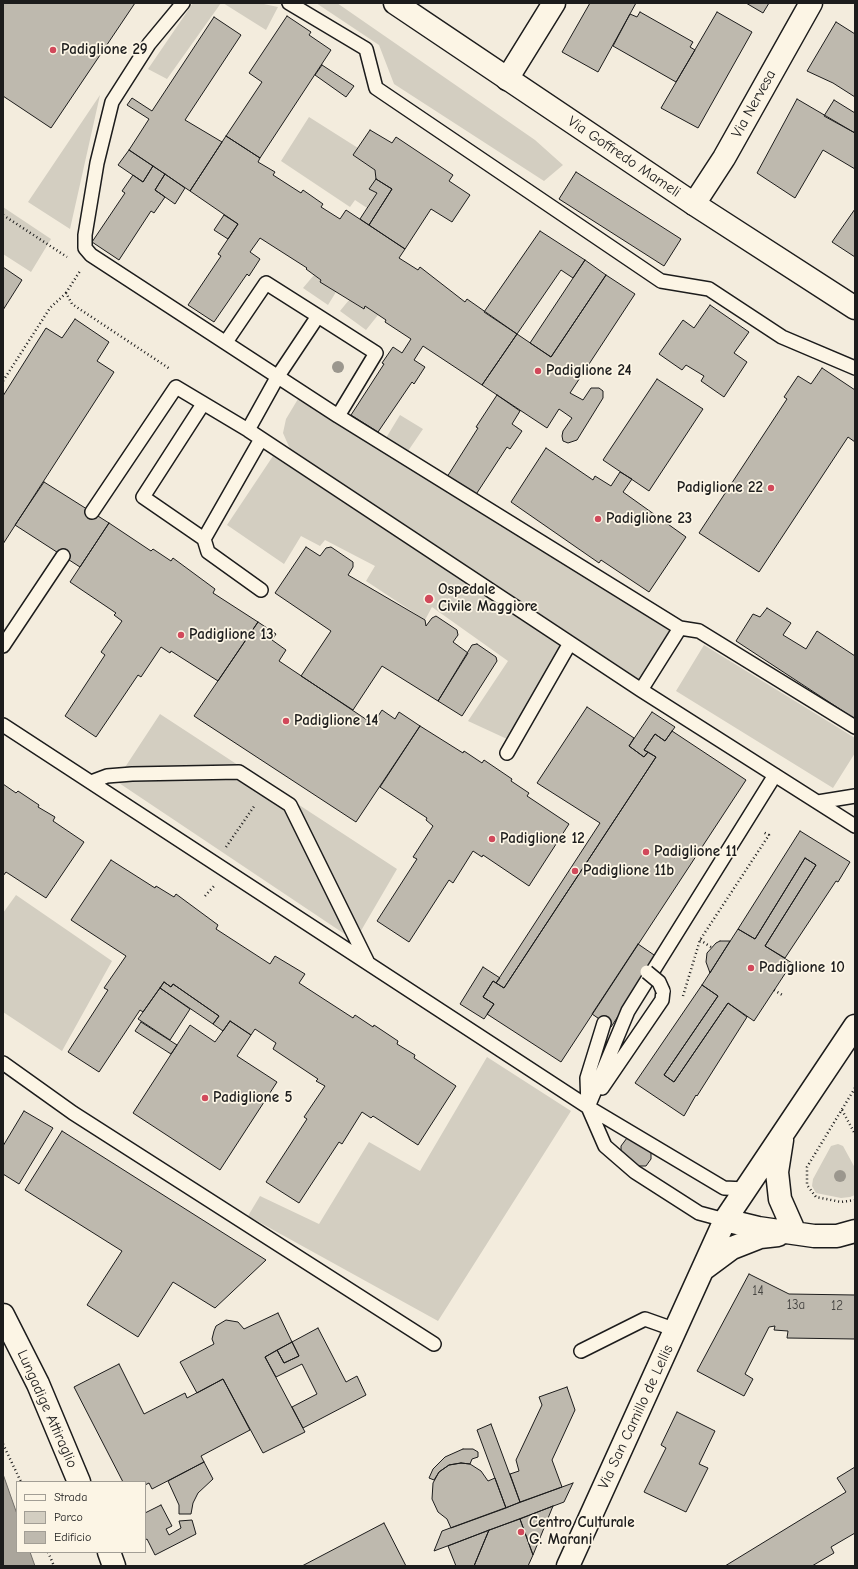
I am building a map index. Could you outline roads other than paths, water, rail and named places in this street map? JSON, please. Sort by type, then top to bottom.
[{"type":"street","name":"Via Goffredo Mameli","points":[[395,3],[694,204],[855,308]]},
{"type":"street","points":[[507,79],[554,3]]},
{"type":"street","name":"Via Nervesa","points":[[694,204],[724,158],[810,3]]},
{"type":"street","name":"Via San Camillo de Lellis","points":[[568,1566],[705,1268],[725,1220],[855,1026]]},
{"type":"street","points":[[783,1135],[777,1172],[780,1199],[795,1233]]},
{"type":"street","points":[[725,1220],[758,1228],[814,1236],[837,1236],[854,1232]]},
{"type":"street","name":"Via San Camillo de Lellis","points":[[705,1268],[732,1248],[760,1237],[795,1233]]},
{"type":"street","name":"Lungadige Attiraglio","points":[[3,1315],[38,1384],[79,1481]]},
{"type":"street","points":[[109,1553],[114,1566]]},
{"type":"lane","points":[[183,3],[149,44],[112,102],[98,163],[85,235],[85,248],[91,255],[338,416],[680,628],[699,631],[855,727]]},
{"type":"lane","points":[[289,3],[366,49],[376,88],[661,281],[709,289],[782,336],[855,368]]},
{"type":"lane","points":[[226,342],[266,283],[376,353],[338,416]]},
{"type":"lane","points":[[248,430],[278,376],[318,316]]},
{"type":"lane","points":[[92,512],[176,387],[202,404],[248,430],[641,690],[855,826]]},
{"type":"lane","points":[[202,404],[143,497],[204,539],[208,552],[262,590]]},
{"type":"lane","points":[[204,539],[261,439]]},
{"type":"lane","points":[[3,646],[63,556]]},
{"type":"lane","points":[[641,690],[680,628]]},
{"type":"lane","points":[[507,753],[570,643]]},
{"type":"lane","points":[[3,725],[588,1107],[724,1188],[745,1188]]},
{"type":"lane","points":[[91,782],[107,776],[119,775],[239,772],[290,805],[368,963]]},
{"type":"lane","points":[[588,1107],[628,1011],[775,775]]},
{"type":"lane","points":[[818,802],[855,796]]},
{"type":"lane","points":[[588,1107],[662,1000],[663,991],[659,982],[647,972]]},
{"type":"lane","points":[[604,1023],[587,1078],[588,1107],[605,1146],[635,1172],[699,1213],[725,1220]]},
{"type":"lane","points":[[3,1063],[73,1113],[434,1344]]},
{"type":"lane","points":[[581,1351],[645,1319],[676,1330]]},
{"type":"place","name":"Padiglione 29","points":[[53,50]]},
{"type":"place","name":"Padiglione 24","points":[[538,371]]},
{"type":"place","name":"Padiglione 22","points":[[771,488]]},
{"type":"place","name":"Padiglione 23","points":[[598,519]]},
{"type":"place","name":"Ospedale Civile Maggiore","points":[[429,599]]},
{"type":"place","name":"Padiglione 13","points":[[181,635]]},
{"type":"place","name":"Padiglione 14","points":[[286,721]]},
{"type":"place","name":"Padiglione 12","points":[[492,839]]},
{"type":"place","name":"Padiglione 11","points":[[646,852]]},
{"type":"place","name":"Padiglione 11b","points":[[575,871]]},
{"type":"place","name":"Padiglione 10","points":[[751,968]]},
{"type":"place","name":"Padiglione 5","points":[[205,1098]]},
{"type":"place","name":"Centro Culturale G. Marani","points":[[521,1532]]}]
